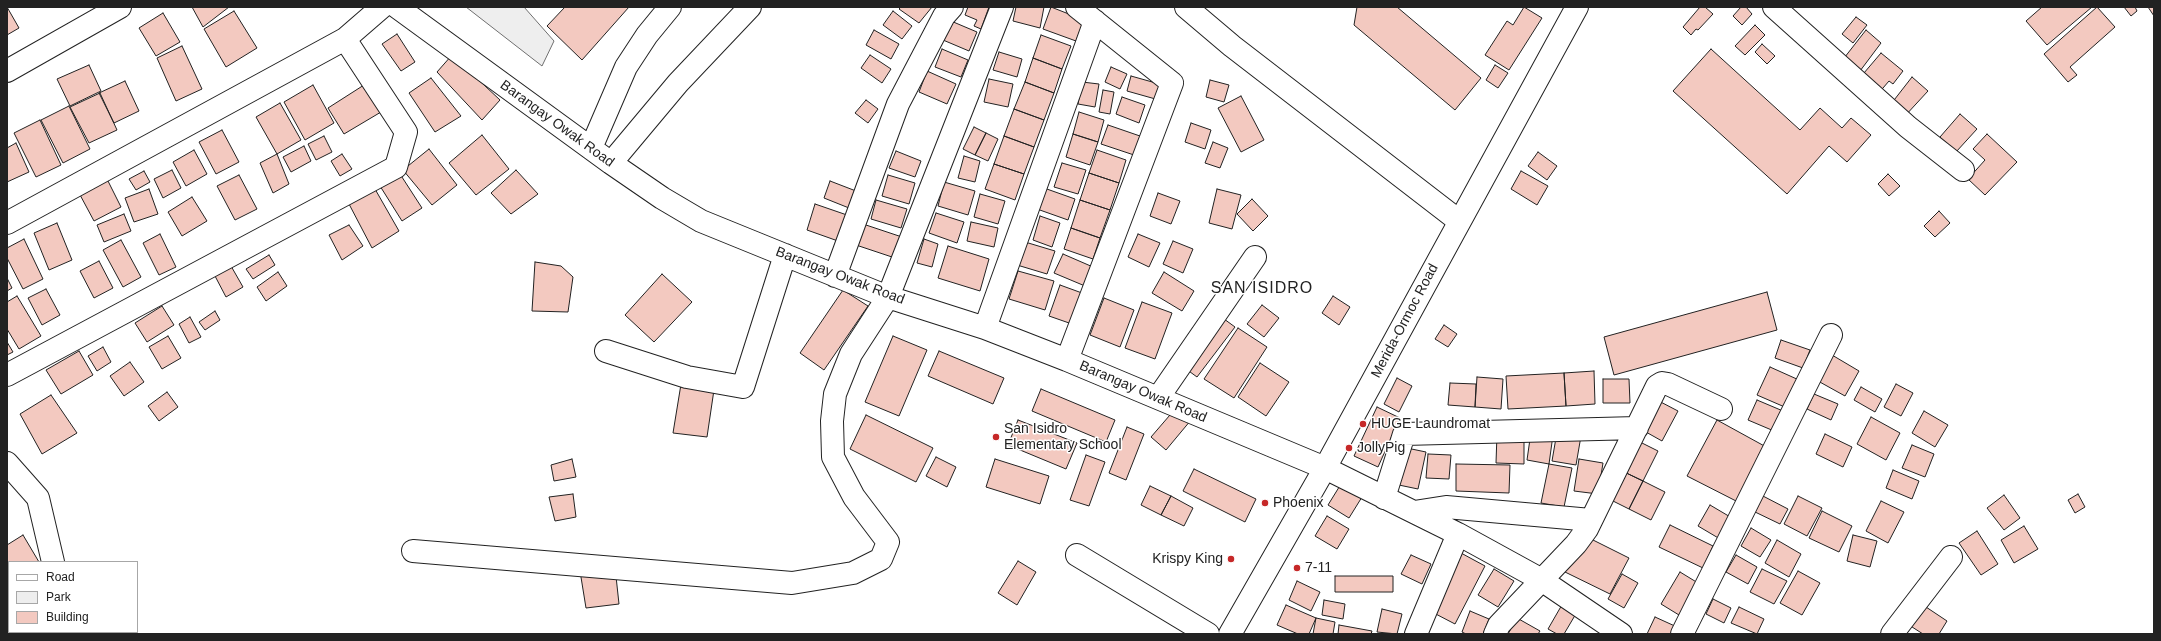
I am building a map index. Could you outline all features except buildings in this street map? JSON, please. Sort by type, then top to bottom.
[{"type":"main road","points":[[7,71],[120,7]]},
{"type":"main road","points":[[7,223],[345,39],[382,7]]},
{"type":"main road","name":"Barangay Owak Road","points":[[397,7],[611,163],[662,198],[701,221],[888,297],[985,328],[1067,360],[1325,468],[1458,534],[1540,580],[1608,630]]},
{"type":"main road","points":[[590,148],[626,67],[647,35],[670,7]]},
{"type":"main road","points":[[611,163],[678,83],[750,7]]},
{"type":"main road","points":[[835,276],[898,104],[944,16],[952,7]]},
{"type":"main road","points":[[413,551],[792,583],[853,573],[881,559],[888,542],[854,497],[833,457],[832,421],[835,394],[851,354],[888,297],[1002,7]]},
{"type":"main road","points":[[1067,360],[1172,83],[1077,7]]},
{"type":"main road","points":[[1186,7],[1232,46],[1459,221]]},
{"type":"main road","name":"Merida-Ormoc Road","points":[[1230,634],[1325,468],[1577,7]]},
{"type":"main road","points":[[1774,7],[1908,127],[1963,170]]},
{"type":"main road","points":[[985,328],[1095,21]]},
{"type":"main road","points":[[7,375],[396,168],[406,132],[345,39]]},
{"type":"main road","points":[[606,350],[687,377],[742,387],[785,255]]},
{"type":"main road","points":[[1158,398],[1255,257]]},
{"type":"main road","points":[[1682,634],[1831,335]]},
{"type":"main road","points":[[1496,634],[1499,625],[1540,580],[1576,544],[1591,520],[1657,386],[1662,383],[1721,409]]},
{"type":"main road","points":[[1384,498],[1404,434],[1637,428]]},
{"type":"main road","points":[[7,463],[38,498],[53,561]]},
{"type":"main road","points":[[1414,512],[1446,507],[1591,520]]},
{"type":"main road","points":[[1416,634],[1458,534]]},
{"type":"main road","points":[[1077,555],[1208,634]]},
{"type":"main road","points":[[1892,634],[1951,557]]},
{"type":"green space","points":[[466,7],[524,7],[554,41],[542,66]]},
{"type":"place","name":"HUGE Laundromat","points":[[1363,424]]},
{"type":"place","name":"San Isidro Elementary School","points":[[996,437]]},
{"type":"place","name":"JollyPig","points":[[1349,448]]},
{"type":"place","name":"Phoenix","points":[[1265,503]]},
{"type":"place","name":"Krispy King","points":[[1231,559]]},
{"type":"place","name":"7-11","points":[[1297,568]]},
{"type":"district","name":"SAN ISIDRO","points":[[1262,289]]}]
